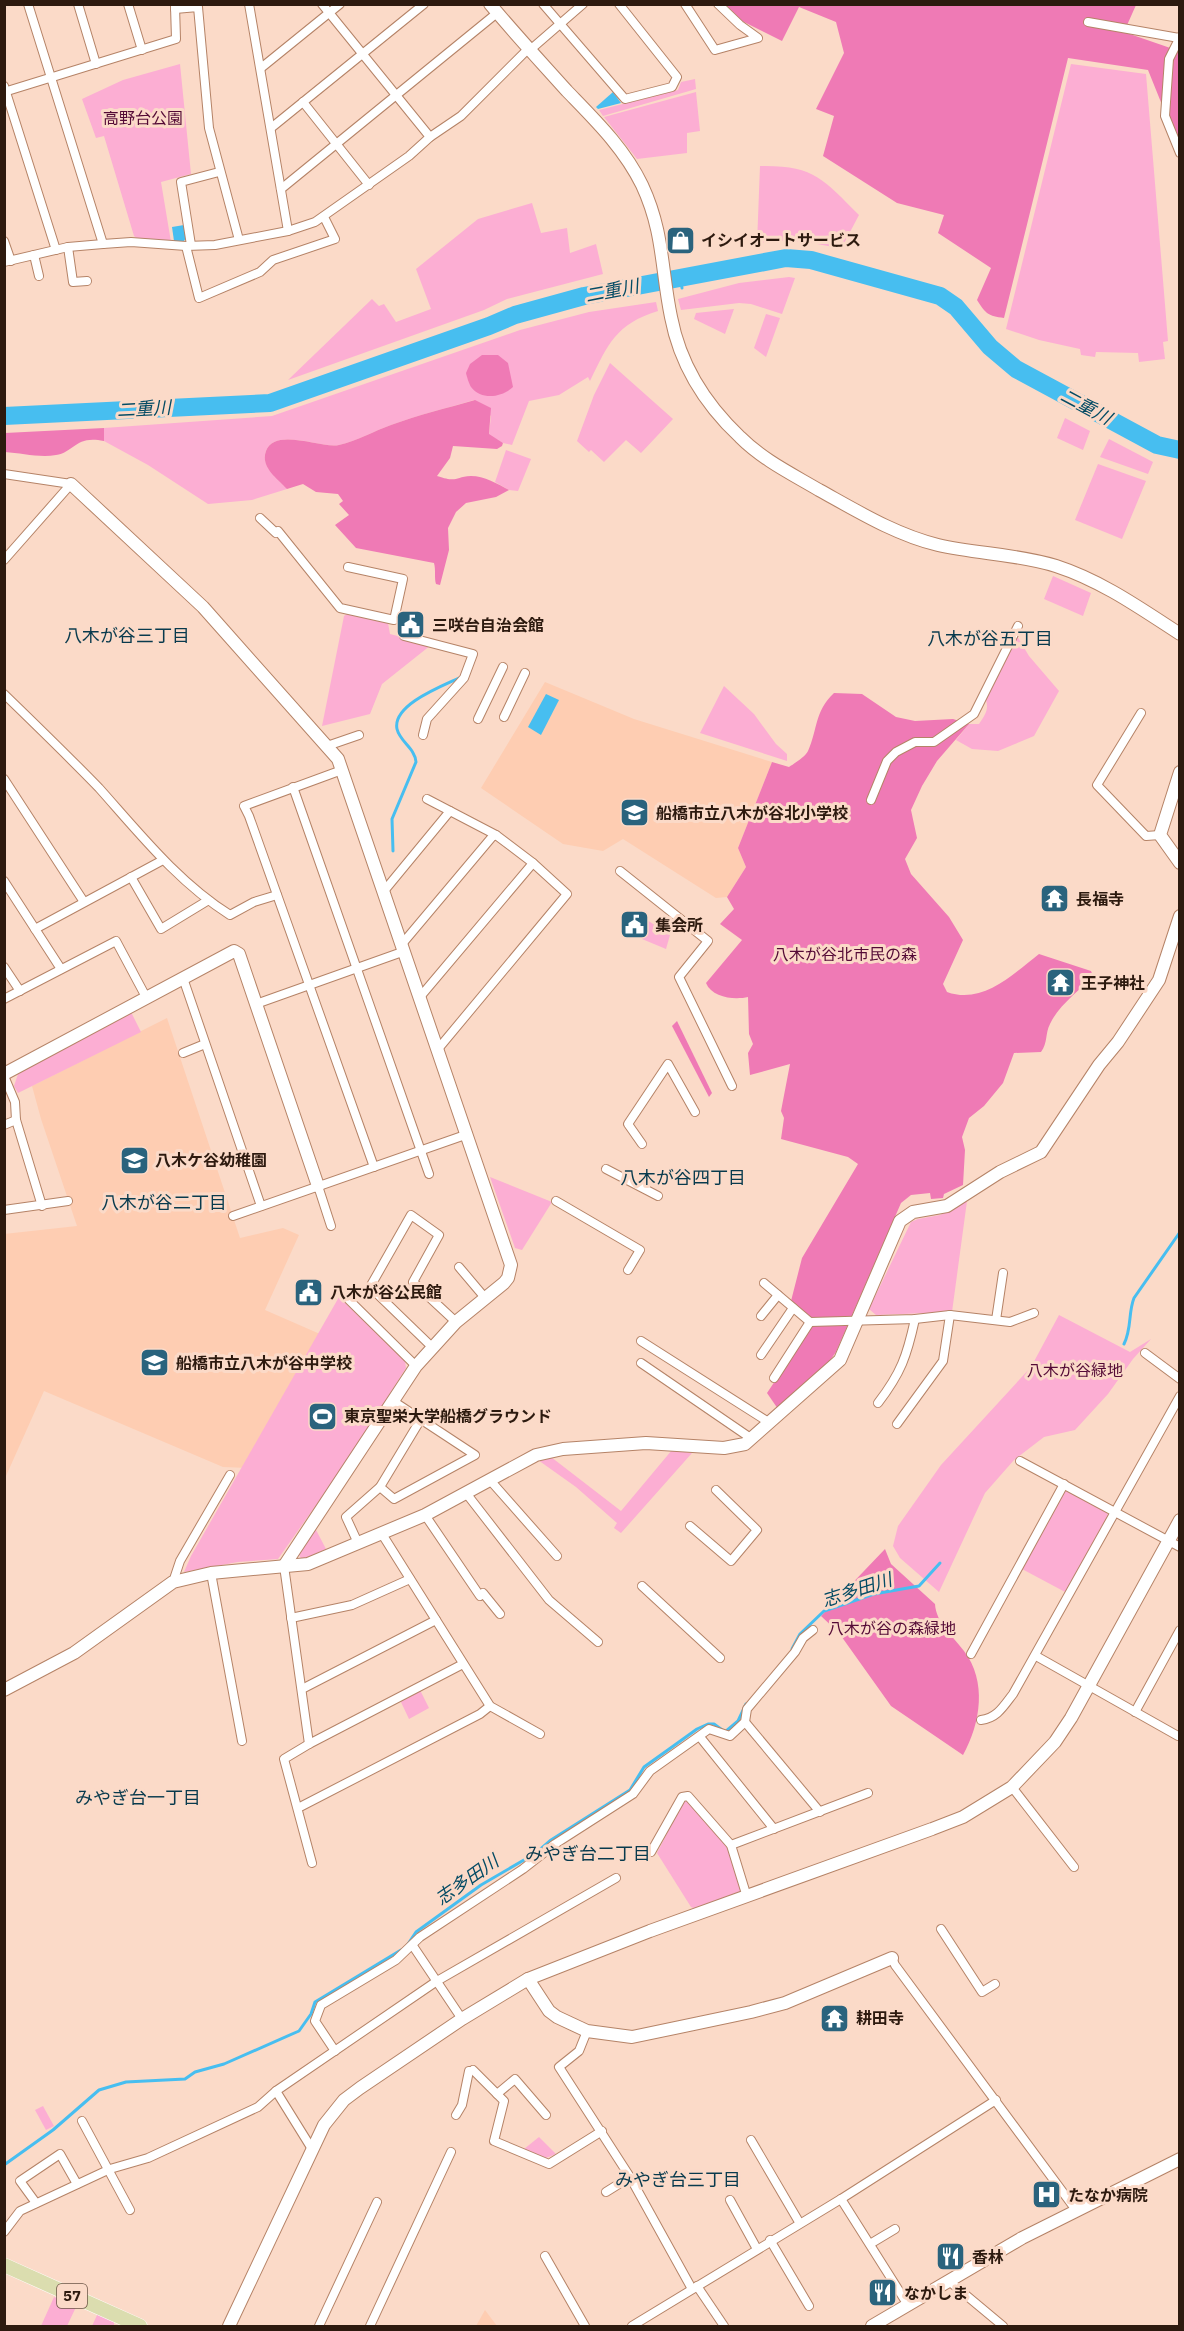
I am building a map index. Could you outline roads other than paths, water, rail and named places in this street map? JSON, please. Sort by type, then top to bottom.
[{"type":"main road","name":"57","points":[[4,2265],[117,2322],[140,2326]]},
{"type":"street","points":[[28,4],[103,244]]},
{"type":"street","points":[[78,4],[96,64]]},
{"type":"street","points":[[128,4],[142,50]]},
{"type":"street","points":[[258,4],[249,8],[288,231]]},
{"type":"street","points":[[322,4],[430,137]]},
{"type":"street","points":[[261,68],[340,4]]},
{"type":"street","points":[[271,128],[424,4]]},
{"type":"street","points":[[543,4],[625,99],[672,87],[677,77],[619,4]]},
{"type":"street","points":[[4,241],[8,261],[68,247],[103,244],[131,242],[215,245],[302,227],[324,217],[461,116],[529,50],[584,4]]},
{"type":"street","points":[[685,4],[715,50],[759,38],[740,25],[718,4]]},
{"type":"street","points":[[56,250],[5,90],[176,39],[175,7],[198,7],[209,128],[239,240]]},
{"type":"street","points":[[281,189],[396,96],[494,9],[609,135],[633,168],[653,211],[661,239],[667,296],[674,332],[682,356],[698,387],[740,438],[770,461],[851,507],[917,539],[978,554],[1025,559],[1079,574],[1119,595],[1179,634]]},
{"type":"street","points":[[1088,22],[1179,37],[1169,59],[1165,116],[1179,153]]},
{"type":"street","points":[[1169,59],[1179,59]]},
{"type":"street","points":[[303,102],[369,184]]},
{"type":"street","points":[[219,172],[182,182],[188,245],[199,298],[260,272],[273,260],[334,239],[324,217]]},
{"type":"street","points":[[68,247],[73,282],[87,281]]},
{"type":"street","points":[[34,255],[39,276]]},
{"type":"street","points":[[4,474],[71,484],[203,607],[338,759],[511,1265],[508,1278],[486,1299],[456,1322],[416,1366],[284,1566],[309,1743]]},
{"type":"street","points":[[4,560],[71,484]]},
{"type":"street","points":[[261,518],[277,532],[340,608],[394,620],[403,579],[348,567]]},
{"type":"street","points":[[871,800],[887,761],[896,752],[915,742],[934,742],[974,714],[1018,626]]},
{"type":"street","points":[[404,636],[473,654],[464,678],[427,719],[423,735]]},
{"type":"street","points":[[478,719],[503,667]]},
{"type":"street","points":[[504,717],[525,673]]},
{"type":"street","points":[[4,694],[74,762],[163,860],[207,901],[230,915],[255,902],[277,895]]},
{"type":"street","points":[[1141,713],[1097,785],[1146,836],[1160,835]]},
{"type":"street","points":[[327,746],[359,735]]},
{"type":"street","points":[[342,770],[244,806],[374,1167]]},
{"type":"street","points":[[1179,772],[1160,835],[1179,863]]},
{"type":"street","points":[[4,779],[84,903]]},
{"type":"street","points":[[293,787],[429,1174]]},
{"type":"street","points":[[427,799],[496,835],[533,863],[567,894],[438,1049]]},
{"type":"street","points":[[384,891],[450,811]]},
{"type":"street","points":[[256,1004],[357,968],[403,948],[492,837],[496,835]]},
{"type":"street","points":[[35,929],[163,860]]},
{"type":"street","points":[[420,997],[533,863]]},
{"type":"street","points":[[620,871],[708,941],[679,977],[732,1086]]},
{"type":"street","points":[[131,877],[161,929],[207,901]]},
{"type":"street","points":[[4,881],[61,969]]},
{"type":"street","points":[[4,1690],[74,1653],[173,1582],[211,1573],[308,1564],[425,1515],[530,1457],[556,1450],[646,1443],[724,1448],[736,1447],[752,1439],[834,1368],[840,1360],[900,1221],[906,1215],[947,1206],[1000,1172],[1041,1152],[1050,1142],[1075,1100],[1118,1042],[1159,980],[1179,916]]},
{"type":"street","points":[[4,999],[116,941],[146,997]]},
{"type":"street","points":[[42,1206],[15,1120],[15,1102],[4,1075],[234,951],[239,954],[332,1226]]},
{"type":"street","points":[[4,967],[20,991]]},
{"type":"street","points":[[183,978],[261,1206]]},
{"type":"street","points":[[183,1053],[205,1044]]},
{"type":"street","points":[[642,1144],[628,1124],[668,1064],[695,1112]]},
{"type":"street","points":[[4,1125],[15,1120]]},
{"type":"street","points":[[233,1216],[468,1134]]},
{"type":"street","points":[[606,1169],[657,1196]]},
{"type":"street","points":[[4,1210],[69,1201]]},
{"type":"street","points":[[556,1201],[640,1250],[628,1269]]},
{"type":"street","points":[[432,1347],[370,1287],[411,1215],[440,1235],[413,1282],[456,1322]]},
{"type":"street","points":[[459,1267],[486,1299]]},
{"type":"street","points":[[996,1320],[1003,1273]]},
{"type":"street","points":[[764,1283],[810,1322],[915,1319],[950,1315],[1017,1320],[1034,1313]]},
{"type":"street","points":[[344,1295],[416,1366]]},
{"type":"street","points":[[761,1316],[778,1295]]},
{"type":"street","points":[[761,1355],[793,1308]]},
{"type":"street","points":[[897,1424],[943,1361],[950,1315]]},
{"type":"street","points":[[878,1403],[897,1378],[908,1352],[915,1319]]},
{"type":"street","points":[[774,1378],[810,1322]]},
{"type":"street","points":[[641,1341],[770,1424]]},
{"type":"street","points":[[1145,1353],[1179,1379]]},
{"type":"street","points":[[641,1363],[752,1439]]},
{"type":"street","points":[[981,1719],[991,1718],[998,1714],[1013,1694],[1179,1396]]},
{"type":"street","points":[[380,1487],[394,1499],[475,1455],[393,1401]]},
{"type":"street","points":[[358,1542],[346,1517],[380,1487],[421,1419]]},
{"type":"street","points":[[1020,1461],[1174,1544]]},
{"type":"street","points":[[173,1582],[180,1561],[230,1475]]},
{"type":"street","points":[[489,1479],[557,1556]]},
{"type":"street","points":[[971,1654],[1064,1485]]},
{"type":"street","points":[[690,1526],[731,1562],[757,1530],[716,1490]]},
{"type":"street","points":[[466,1492],[549,1600],[598,1642]]},
{"type":"street","points":[[425,1515],[480,1596],[483,1593],[500,1614]]},
{"type":"street","points":[[229,2326],[324,2125],[344,2100],[462,2019],[528,1980],[650,1931],[963,1817],[1012,1787],[1055,1743],[1071,1719],[1174,1544],[1179,1520]]},
{"type":"street","points":[[382,1534],[490,1707],[540,1734]]},
{"type":"street","points":[[211,1573],[242,1741]]},
{"type":"street","points":[[291,1618],[352,1605],[410,1579]]},
{"type":"street","points":[[642,1586],[720,1658]]},
{"type":"street","points":[[302,1689],[436,1620]]},
{"type":"street","points":[[335,2051],[315,2021],[321,2005],[396,1960],[420,1937],[523,1869],[555,1844],[633,1794],[650,1771],[708,1729],[730,1736],[745,1722],[747,1709],[789,1660],[803,1638],[813,1630]]},
{"type":"street","points":[[1135,1712],[1179,1630]]},
{"type":"street","points":[[1036,1656],[1178,1736]]},
{"type":"street","points":[[312,1863],[284,1759],[309,1743],[463,1664]]},
{"type":"street","points":[[298,1808],[490,1707]]},
{"type":"street","points":[[745,1722],[820,1812]]},
{"type":"street","points":[[700,1737],[774,1829]]},
{"type":"street","points":[[1012,1787],[1074,1867]]},
{"type":"street","points":[[731,1845],[868,1793]]},
{"type":"street","points":[[651,1852],[682,1797],[688,1796],[731,1845],[747,1897]]},
{"type":"street","points":[[4,2232],[16,2214],[36,2203],[110,2169],[148,2158],[258,2107],[276,2091],[437,1981],[616,1878]]},
{"type":"street","points":[[942,1929],[982,1992],[995,1984]]},
{"type":"street","points":[[413,1946],[462,2019]]},
{"type":"street","points":[[528,1980],[549,2011],[587,2031],[632,2037],[751,2012],[785,2002],[892,1958],[1076,2211]]},
{"type":"street","points":[[587,2031],[579,2051],[559,2067],[602,2131],[694,2288],[724,2326]]},
{"type":"street","points":[[456,2115],[462,2105],[471,2070],[504,2101],[494,2141],[549,2164],[602,2131]]},
{"type":"street","points":[[497,2094],[514,2079],[546,2115]]},
{"type":"street","points":[[276,2091],[312,2149]]},
{"type":"street","points":[[632,2326],[799,2222],[841,2199],[996,2100]]},
{"type":"street","points":[[82,2121],[110,2169],[130,2210]]},
{"type":"street","points":[[751,2140],[799,2222]]},
{"type":"street","points":[[370,2326],[451,2152]]},
{"type":"street","points":[[36,2203],[20,2181],[60,2154],[77,2184]]},
{"type":"street","points":[[872,2326],[1022,2238],[1179,2159]]},
{"type":"street","points":[[606,2192],[630,2177]]},
{"type":"street","points":[[841,2199],[908,2305]]},
{"type":"street","points":[[730,2200],[757,2249]]},
{"type":"street","points":[[319,2326],[377,2202]]},
{"type":"street","points":[[870,2244],[896,2229]]},
{"type":"street","points":[[770,2240],[809,2306]]},
{"type":"street","points":[[545,2256],[585,2326]]},
{"type":"street","points":[[949,2281],[1003,2326]]},
{"type":"water","points":[[613,92],[621,103],[598,109],[596,107]]},
{"type":"water","points":[[184,225],[187,237],[183,242],[174,241],[172,227]]},
{"type":"water","points":[[546,694],[559,700],[541,735],[528,727]]},
{"type":"waterway","name":"二重川","points":[[4,416],[270,403],[515,315],[584,296],[786,258],[811,260],[940,296],[956,307],[990,347],[1016,369],[1157,445],[1180,450]]},
{"type":"waterway","points":[[680,277],[682,288]]},
{"type":"waterway","points":[[393,851],[392,819],[416,762],[413,753],[399,734],[398,720],[410,704],[459,678]]},
{"type":"waterway","name":"志多田川","points":[[1124,1344],[1134,1298],[1180,1232]]},
{"type":"waterway","name":"志多田川","points":[[792,1649],[800,1634],[824,1611],[874,1594],[919,1586],[940,1563]]},
{"type":"waterway","name":"志多田川","points":[[408,1944],[416,1932],[481,1885],[536,1853],[551,1840],[630,1790],[644,1767],[697,1729],[714,1724],[725,1732],[738,1721],[746,1704]]},
{"type":"waterway","name":"志多田川","points":[[4,2165],[53,2130],[99,2090],[126,2082],[185,2079],[195,2072],[224,2064],[299,2031],[311,2014],[315,2002],[401,1950]]},
{"type":"place","name":"イシイオートサービス","points":[[680,240]]},
{"type":"place","name":"三咲台自治会館","points":[[411,625]]},
{"type":"place","name":"船橋市立八木が谷北小学校","points":[[635,813]]},
{"type":"place","name":"長福寺","points":[[1055,899]]},
{"type":"place","name":"集会所","points":[[634,925]]},
{"type":"place","name":"王子神社","points":[[1060,983]]},
{"type":"place","name":"八木ケ谷幼稚園","points":[[134,1160]]},
{"type":"place","name":"八木が谷公民館","points":[[309,1292]]},
{"type":"place","name":"船橋市立八木が谷中学校","points":[[155,1363]]},
{"type":"place","name":"東京聖栄大学船橋グラウンド","points":[[323,1416]]},
{"type":"place","name":"耕田寺","points":[[835,2018]]},
{"type":"place","name":"たなか病院","points":[[1047,2195]]},
{"type":"place","name":"香林","points":[[951,2257]]},
{"type":"place","name":"なかしま","points":[[883,2293]]},
{"type":"district","name":"八木が谷三丁目","points":[[127,636]]},
{"type":"district","name":"八木が谷五丁目","points":[[990,639]]},
{"type":"district","name":"八木が谷四丁目","points":[[683,1178]]},
{"type":"district","name":"八木が谷二丁目","points":[[164,1203]]},
{"type":"district","name":"みやぎ台一丁目","points":[[138,1798]]},
{"type":"district","name":"みやぎ台二丁目","points":[[588,1854]]},
{"type":"district","name":"みやぎ台三丁目","points":[[678,2180]]},
{"type":"park label","name":"高野台公園","points":[[143,118]]},
{"type":"park label","name":"八木が谷北市民の森","points":[[845,954]]},
{"type":"park label","name":"八木が谷緑地","points":[[1075,1370]]},
{"type":"park label","name":"八木が谷の森緑地","points":[[892,1628]]}]
